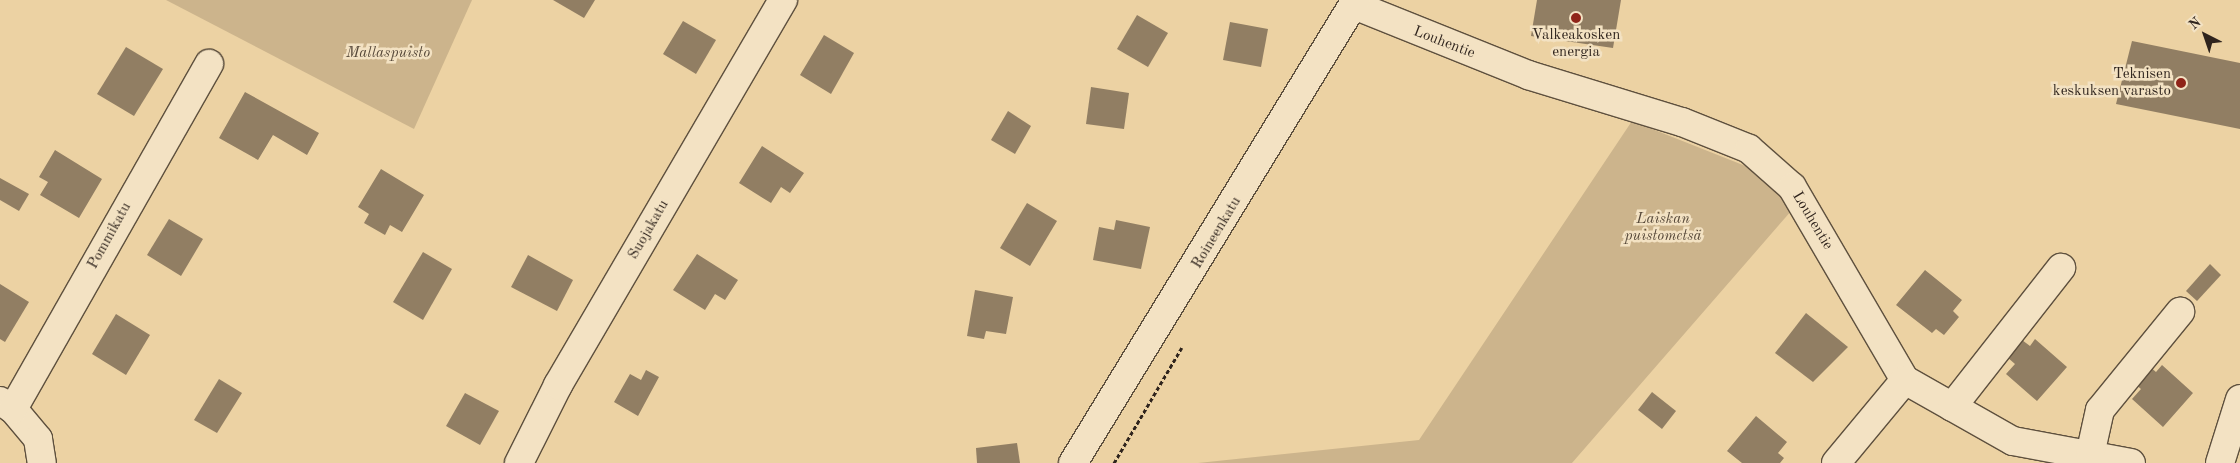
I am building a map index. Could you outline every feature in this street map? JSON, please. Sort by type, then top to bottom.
[{"type":"street","name":"Suojakatu","points":[[519,463],[558,384],[783,0]]},
{"type":"street","name":"Louhentie","points":[[1355,2],[1528,75],[1682,122],[1749,149],[1792,187],[1904,380]]},
{"type":"street","name":"Roineenkatu","points":[[1073,463],[1355,2]]},
{"type":"street","name":"Pommikatu","points":[[6,405],[209,64]]},
{"type":"street","points":[[1952,407],[2061,268]]},
{"type":"street","points":[[2090,456],[2100,410],[2180,312]]},
{"type":"street","points":[[1836,463],[1904,380],[2013,441],[2131,463]]},
{"type":"street","points":[[2220,463],[2240,399]]},
{"type":"street","points":[[6,405],[38,439],[42,463]]},
{"type":"green space","name":"Mallaspuisto","points":[[166,0],[472,0],[414,129]]},
{"type":"green space","name":"Laiskan puistometsä","points":[[1632,121],[1748,167],[1783,192],[1792,210],[1572,463],[1198,463],[1419,440]]},
{"type":"building","points":[[553,0],[595,0],[584,18]]},
{"type":"building","name":"Valkeakosken energia","points":[[1537,0],[1621,0],[1613,48],[1531,36]]},
{"type":"building","points":[[1137,15],[1168,33],[1148,67],[1117,49]]},
{"type":"building","points":[[683,21],[716,40],[696,74],[663,54]]},
{"type":"building","points":[[1230,22],[1268,29],[1261,67],[1223,60]]},
{"type":"building","points":[[824,35],[854,53],[831,94],[800,75]]},
{"type":"building","name":"Teknisen keskuksen varasto","points":[[2132,41],[2240,63],[2240,129],[2116,104]]},
{"type":"building","points":[[126,47],[163,69],[134,116],[97,94]]},
{"type":"building","points":[[1091,87],[1129,93],[1124,129],[1086,124]]},
{"type":"building","points":[[245,92],[319,133],[307,155],[273,135],[258,160],[219,138]]},
{"type":"building","points":[[1008,111],[1031,126],[1015,154],[991,140]]},
{"type":"building","points":[[762,146],[804,173],[790,193],[781,187],[771,203],[739,183]]},
{"type":"building","points":[[55,150],[102,179],[79,218],[40,195],[48,182],[39,177]]},
{"type":"building","points":[[381,169],[424,195],[402,232],[390,225],[385,235],[364,223],[369,214],[358,207]]},
{"type":"building","points":[[0,178],[29,194],[19,211],[0,200]]},
{"type":"building","points":[[1027,203],[1057,221],[1030,266],[1000,248]]},
{"type":"building","points":[[169,219],[203,239],[181,276],[147,255]]},
{"type":"building","points":[[1116,220],[1150,227],[1141,269],[1093,260],[1099,227],[1114,230]]},
{"type":"building","points":[[423,252],[452,269],[423,320],[393,302]]},
{"type":"building","points":[[697,254],[738,280],[725,300],[715,294],[705,310],[673,290]]},
{"type":"building","points":[[528,255],[573,280],[557,311],[511,287]]},
{"type":"building","points":[[2210,264],[2221,275],[2197,301],[2186,291]]},
{"type":"building","points":[[1925,270],[1962,300],[1953,311],[1959,317],[1944,335],[1936,329],[1932,333],[1896,305]]},
{"type":"building","points":[[0,284],[29,302],[5,342],[0,339]]},
{"type":"building","points":[[975,290],[1013,297],[1006,334],[986,331],[984,339],[967,336]]},
{"type":"building","points":[[1806,313],[1848,347],[1813,382],[1775,353]]},
{"type":"building","points":[[116,314],[150,335],[126,375],[92,354]]},
{"type":"building","points":[[2035,339],[2067,367],[2037,401],[2006,374],[2015,364],[2007,357],[2022,340],[2030,346]]},
{"type":"building","points":[[2162,365],[2193,393],[2163,427],[2132,399],[2141,389],[2134,383],[2149,366],[2156,372]]},
{"type":"building","points":[[646,370],[659,377],[638,416],[614,402],[630,374],[641,380]]},
{"type":"building","points":[[219,379],[242,393],[217,433],[194,420]]},
{"type":"building","points":[[1652,392],[1676,411],[1662,429],[1638,410]]},
{"type":"building","points":[[465,393],[499,411],[480,445],[446,426]]},
{"type":"building","points":[[1756,416],[1787,442],[1778,453],[1784,458],[1780,463],[1742,463],[1727,451]]},
{"type":"building","points":[[1017,443],[1020,463],[977,463],[976,448]]},
{"type":"place","name":"Valkeakosken energia","points":[[1576,18]]},
{"type":"place","name":"Teknisen keskuksen varasto","points":[[2181,83]]}]
